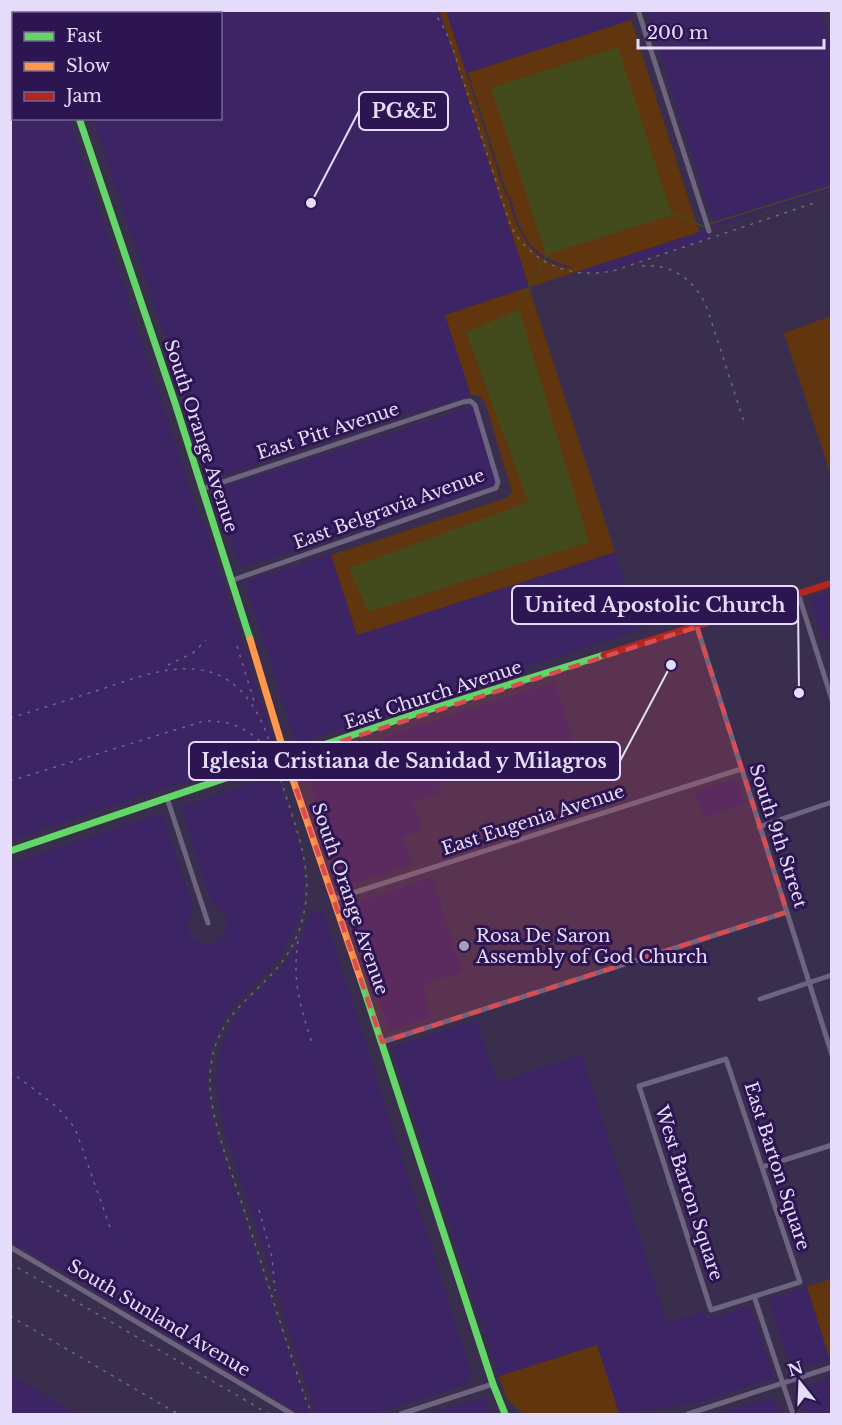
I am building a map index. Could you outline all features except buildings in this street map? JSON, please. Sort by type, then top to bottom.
[{"type":"street","points":[[638,10],[709,231]]},
{"type":"street","name":"South Orange Avenue","points":[[80,120],[233,580],[286,759],[382,1042],[493,1384],[505,1414]]},
{"type":"street","name":"East Belgravia Avenue","points":[[233,580],[496,488],[498,482],[475,405],[470,401],[463,402]]},
{"type":"street","name":"East Pitt Avenue","points":[[202,489],[463,402]]},
{"type":"street","name":"East Church Avenue","points":[[10,851],[417,714],[831,583]]},
{"type":"street","points":[[798,593],[831,700]]},
{"type":"street","name":"South 9th Street","points":[[697,627],[831,1055]]},
{"type":"street","name":"East Eugenia Avenue","points":[[334,899],[741,770]]},
{"type":"street","points":[[167,798],[208,923]]},
{"type":"street","points":[[759,826],[831,802]]},
{"type":"street","points":[[382,1042],[787,912]]},
{"type":"street","points":[[760,999],[831,975]]},
{"type":"street","name":"West Barton Square","points":[[726,1059],[639,1086],[711,1310],[754,1296]]},
{"type":"street","name":"East Barton Square","points":[[726,1059],[800,1282],[754,1296]]},
{"type":"street","points":[[762,1167],[831,1145]]},
{"type":"street","name":"South Sunland Avenue","points":[[10,1247],[292,1414]]},
{"type":"street","points":[[754,1296],[792,1414]]},
{"type":"street","points":[[688,1414],[831,1367]]},
{"type":"street","points":[[401,1414],[493,1384]]},
{"type":"highlighted area","points":[[697,627],[787,912],[382,1042],[286,759]]},
{"type":"shaded area","points":[[628,10],[631,20],[466,73],[446,11],[440,12],[529,287],[445,315],[471,395],[382,421],[382,423],[211,479],[93,120],[222,120],[222,12]]},
{"type":"shaded area","points":[[446,11],[506,197],[508,196],[468,73],[631,20],[699,232],[529,287],[440,12]],"holes":[[[508,196],[510,196],[519,224],[530,244],[547,257],[575,268],[548,262],[529,245],[516,222]]]},
{"type":"shaded area","points":[[646,11],[821,11],[831,46],[831,189],[715,227]]},
{"type":"shaded area","points":[[618,47],[672,215],[546,255],[491,88]]},
{"type":"shaded area","points":[[12,78],[12,120],[69,120],[200,517],[202,517],[277,751],[11,840],[10,79]]},
{"type":"shaded area","points":[[707,230],[710,238],[611,270],[576,272]]},
{"type":"shaded area","points":[[529,287],[615,552],[357,635],[331,555],[507,498],[512,492],[485,402],[479,396],[471,395],[445,315]]},
{"type":"shaded area","points":[[519,309],[589,542],[368,612],[349,568],[528,502],[466,332]]},
{"type":"shaded area","points":[[832,316],[831,475],[784,333]]},
{"type":"shaded area","points":[[474,406],[499,484],[240,568],[214,490]]},
{"type":"shaded area","points":[[615,552],[641,630],[418,702],[299,744],[295,741],[246,587],[248,581],[331,554],[357,635]]},
{"type":"shaded area","points":[[831,592],[831,637],[822,640],[810,602],[812,598]]},
{"type":"shaded area","points":[[555,682],[574,741],[438,785],[440,793],[413,802],[422,830],[403,837],[412,865],[343,887],[305,766],[418,726]]},
{"type":"shaded area","points":[[277,774],[302,853],[305,885],[302,908],[282,955],[234,1006],[220,1026],[211,1050],[207,1081],[209,1105],[215,1128],[310,1414],[301,1414],[11,1241],[11,863],[158,814],[164,817],[191,903],[192,912],[188,923],[190,935],[202,944],[214,944],[225,935],[227,920],[209,897],[181,807]]},
{"type":"shaded area","points":[[734,779],[737,781],[745,804],[704,817],[695,792]]},
{"type":"shaded area","points":[[432,877],[462,972],[422,985],[432,1017],[389,1030],[349,905]]},
{"type":"shaded area","points":[[323,910],[472,1374],[467,1384],[373,1414],[316,1414],[223,1126],[215,1081],[220,1049],[232,1022],[242,1007],[288,959],[301,937],[309,914]]},
{"type":"shaded area","points":[[476,1020],[498,1082],[582,1055],[667,1322],[704,1311],[707,1319],[750,1306],[773,1374],[772,1378],[694,1404],[619,1413],[597,1345],[499,1376],[393,1051],[396,1046]]},
{"type":"shaded area","points":[[831,1279],[832,1360],[830,1360],[807,1287]]},
{"type":"shaded area","points":[[807,1287],[830,1360],[791,1371],[769,1302],[771,1298]]},
{"type":"shaded area","points":[[597,1345],[619,1413],[523,1414],[507,1399],[499,1376]]},
{"type":"shaded area","points":[[11,1375],[78,1414],[11,1414]]},
{"type":"shaded area","points":[[831,1377],[831,1414],[806,1414],[799,1389]]},
{"type":"shaded area","points":[[485,1397],[491,1414],[432,1414]]},
{"type":"shaded area","points":[[770,1398],[777,1403],[781,1414],[718,1414]]},
{"type":"waterway","points":[[709,224],[832,186]]},
{"type":"waterway","points":[[671,212],[705,226]]},
{"type":"waterway","points":[[517,309],[548,253]]},
{"type":"railway","points":[[158,12],[163,10]]},
{"type":"railway","points":[[433,10],[451,43],[511,227],[531,252],[556,267],[585,273],[616,270],[814,203]]},
{"type":"railway","points":[[642,266],[673,271],[690,282],[702,298],[744,422]]},
{"type":"railway","points":[[168,665],[193,653],[206,640]]},
{"type":"railway","points":[[237,646],[255,704]]},
{"type":"railway","points":[[10,718],[139,677],[179,669],[199,670],[217,675],[234,685],[250,702],[262,723],[271,746],[305,863],[304,915],[288,954],[275,971],[232,1015],[221,1033],[213,1054],[211,1096],[224,1150],[299,1381],[312,1414]]},
{"type":"railway","points":[[10,781],[204,721],[223,722],[241,728],[249,732],[269,752]]},
{"type":"railway","points":[[298,941],[296,955],[298,993],[312,1043]]},
{"type":"railway","points":[[10,1071],[57,1107],[75,1128],[112,1233]]},
{"type":"railway","points":[[259,1210],[272,1257],[275,1291]]},
{"type":"railway","points":[[10,1263],[269,1414]]},
{"type":"railway","points":[[10,1316],[178,1414]]},
{"type":"traffic: fast","points":[[80,120],[175,403],[250,639]]},
{"type":"traffic: fast","points":[[10,851],[415,714],[604,655]]},
{"type":"traffic: fast","points":[[361,980],[493,1384],[505,1414]]},
{"type":"traffic: slow","points":[[250,639],[286,759],[361,980]]},
{"type":"traffic: jam","points":[[604,655],[832,583]]},
{"type":"place","name":"PG&E","points":[[311,203]]},
{"type":"place","name":"Iglesia Cristiana de Sanidad y Milagros","points":[[671,665]]},
{"type":"place","name":"United Apostolic Church","points":[[799,693]]},
{"type":"place","name":"Rosa De Saron Assembly of God Church","points":[[464,946]]}]
